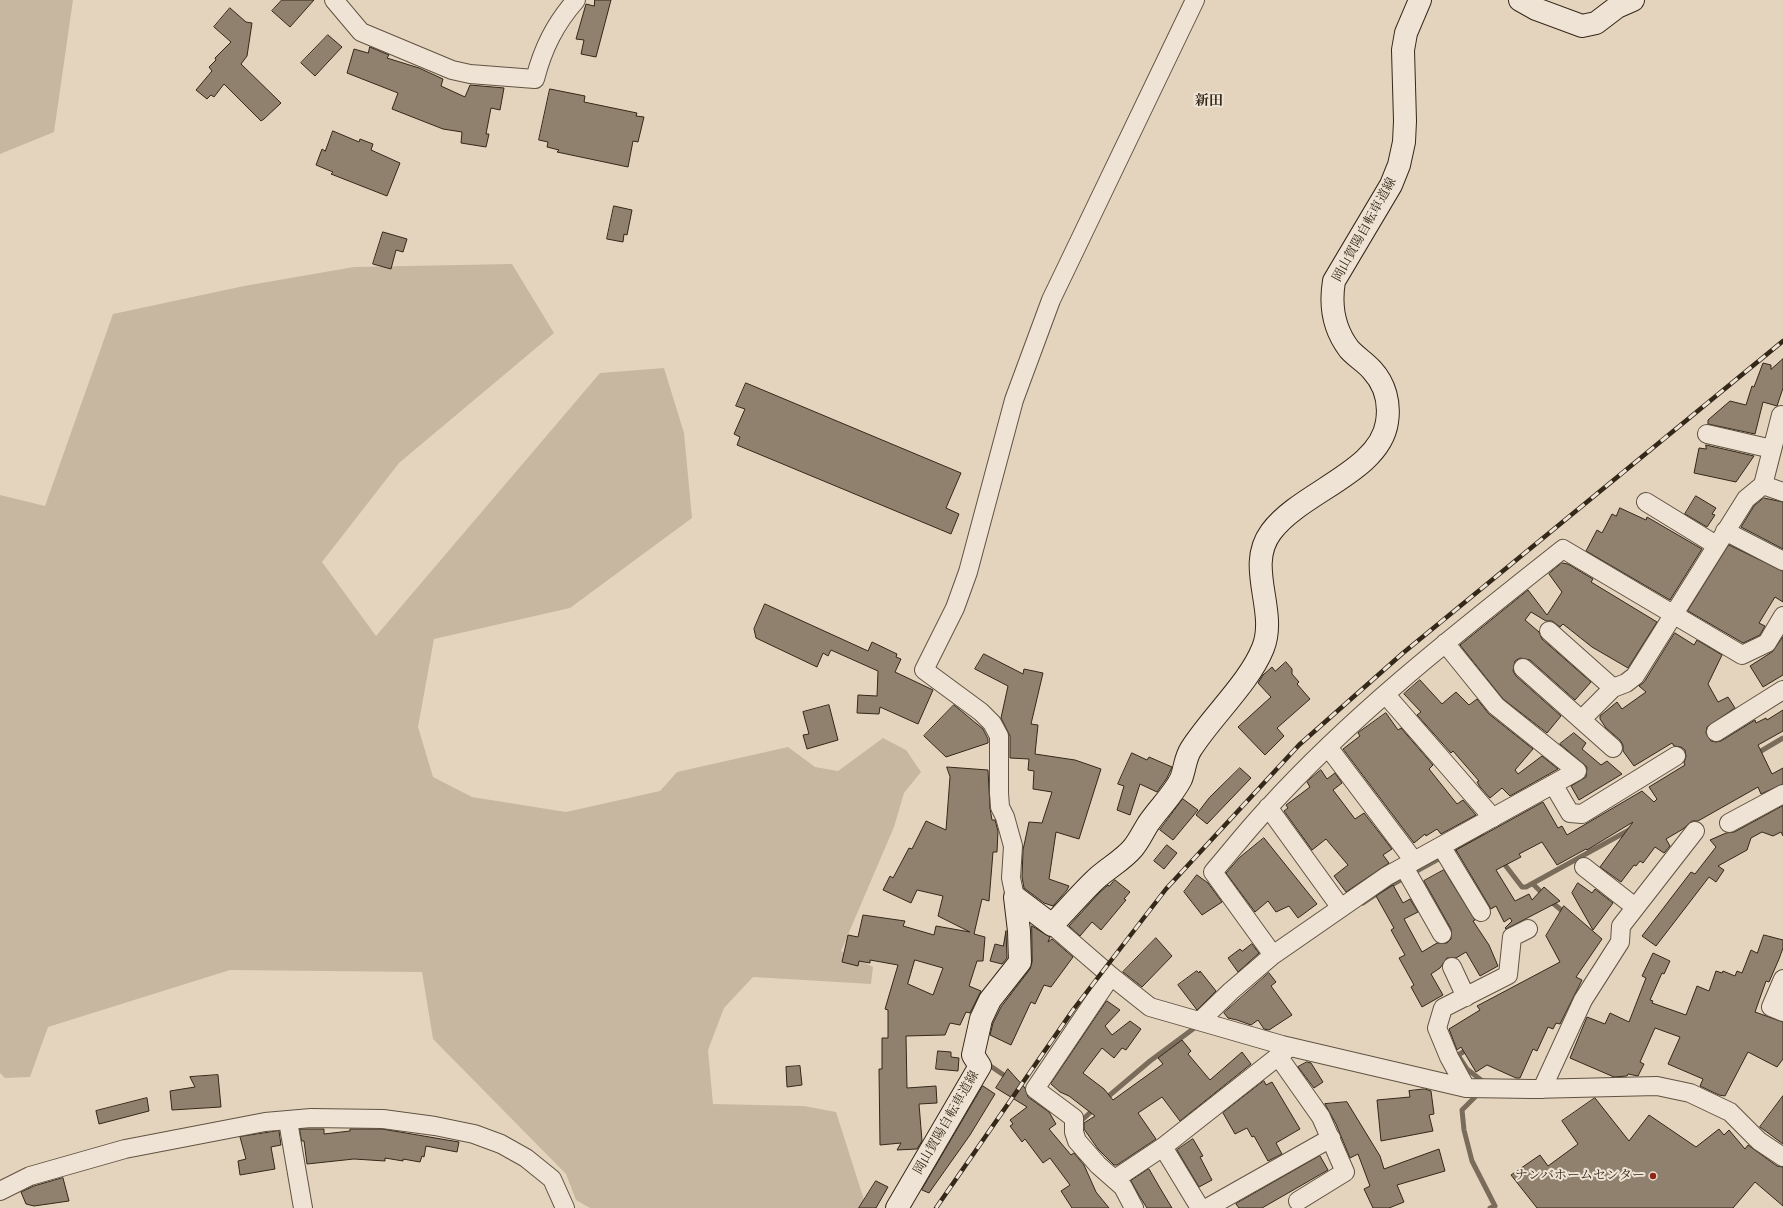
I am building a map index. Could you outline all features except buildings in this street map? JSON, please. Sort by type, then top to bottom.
[{"type":"main road","name":"岡山賀陽自転車道線","points":[[1052,925],[1095,880],[1133,848],[1148,824],[1178,785],[1190,750],[1247,676],[1261,653],[1267,638],[1268,620],[1260,572],[1260,558],[1267,538],[1286,515],[1367,460],[1384,435],[1388,413],[1386,395],[1381,382],[1372,369],[1349,349],[1342,339],[1335,324],[1332,311],[1332,295],[1334,281],[1391,186],[1399,165],[1404,142],[1405,121],[1403,50],[1406,33],[1420,0]]},
{"type":"main road","points":[[1520,0],[1536,9],[1582,26],[1596,23],[1617,7],[1633,0]]},
{"type":"main road","points":[[1015,897],[1052,925]]},
{"type":"main road","name":"岡山賀陽自転車道線","points":[[897,1208],[980,1066],[973,1055],[981,1019],[990,1000],[1020,962],[1019,931],[1015,897]]},
{"type":"street","points":[[334,0],[361,32],[452,70],[470,74],[535,79],[546,45],[557,22],[576,0]]},
{"type":"street","points":[[1015,897],[1011,878],[1013,846],[1005,817],[1000,807],[998,793],[999,736],[992,723],[981,712],[924,670],[955,608],[968,572],[1014,400],[1052,300],[1195,0]]},
{"type":"street","points":[[1582,719],[1613,688],[1626,683],[1635,676],[1746,499],[1763,485],[1781,415],[1783,416]]},
{"type":"street","points":[[1707,434],[1772,449]]},
{"type":"street","points":[[1763,485],[1783,492]]},
{"type":"street","points":[[1646,502],[1721,538],[1783,562]]},
{"type":"street","points":[[1273,955],[1213,872],[1268,807],[1328,747],[1445,643],[1563,549],[1672,615],[1742,655],[1767,643],[1783,616]]},
{"type":"street","points":[[1549,631],[1613,688]]},
{"type":"street","points":[[1200,1021],[1231,991],[1273,955],[1387,876],[1409,870],[1445,852],[1493,818],[1577,771],[1496,706],[1445,643]]},
{"type":"street","points":[[1523,668],[1613,748]]},
{"type":"street","points":[[1716,732],[1783,690]]},
{"type":"street","points":[[1386,696],[1493,818]]},
{"type":"street","points":[[1328,747],[1409,870],[1442,934]]},
{"type":"street","points":[[1553,784],[1570,813],[1582,814],[1676,756]]},
{"type":"street","points":[[1729,823],[1783,794]]},
{"type":"street","points":[[1268,807],[1341,908]]},
{"type":"street","points":[[1542,1089],[1583,1000],[1620,942],[1621,926],[1695,831]]},
{"type":"street","points":[[1445,852],[1481,912]]},
{"type":"street","points":[[1584,867],[1635,907]]},
{"type":"street","points":[[1052,925],[1111,976],[1150,1007],[1200,1021],[1284,1051],[1466,1088],[1542,1089],[1656,1086],[1690,1093],[1730,1112],[1759,1141],[1783,1157]]},
{"type":"street","points":[[1466,1088],[1449,1058],[1437,1028],[1443,1008],[1508,975],[1512,937],[1528,929]]},
{"type":"street","points":[[1452,967],[1466,996]]},
{"type":"street","points":[[1111,976],[1035,1089],[1074,1118],[1076,1141],[1098,1165],[1118,1177],[1134,1208]]},
{"type":"street","points":[[1783,979],[1772,1007],[1783,1012]]},
{"type":"street","points":[[1118,1177],[1163,1147],[1284,1051]]},
{"type":"street","points":[[1284,1051],[1321,1117],[1345,1172],[1298,1201]]},
{"type":"street","points":[[0,1191],[30,1176],[125,1149],[265,1122],[311,1118],[383,1119],[435,1126],[474,1134],[501,1144],[526,1158],[552,1179],[565,1208]]},
{"type":"street","points":[[288,1121],[303,1208]]},
{"type":"street","points":[[1207,1208],[1331,1138]]},
{"type":"street","points":[[1163,1147],[1200,1208]]},
{"type":"shaded area","points":[[0,0],[73,0],[54,132],[0,154]]},
{"type":"shaded area","points":[[512,264],[554,333],[399,463],[322,562],[376,636],[600,373],[664,368],[684,433],[692,518],[570,608],[434,639],[418,727],[433,777],[472,797],[566,812],[660,791],[677,772],[788,747],[815,767],[838,771],[883,738],[906,750],[921,772],[904,793],[894,827],[841,951],[873,967],[871,984],[753,977],[724,1008],[708,1050],[713,1104],[804,1106],[836,1112],[866,1206],[865,1208],[590,1208],[576,1200],[566,1174],[433,1039],[422,972],[230,970],[48,1027],[30,1077],[5,1078],[0,1073],[0,495],[45,506],[113,314],[244,286],[354,267]]},
{"type":"waterway","points":[[1756,754],[1783,738]]},
{"type":"waterway","points":[[1502,861],[1522,887],[1526,887],[1631,829]]},
{"type":"waterway","points":[[1363,903],[1384,889],[1482,835],[1486,840]]},
{"type":"waterway","points":[[1533,884],[1544,895]]},
{"type":"waterway","points":[[1549,900],[1566,914]]},
{"type":"waterway","points":[[1104,1100],[1150,1061],[1193,1029]]},
{"type":"waterway","points":[[1468,1049],[1458,1055],[1467,1069],[1481,1080],[1480,1083]]},
{"type":"waterway","points":[[989,1065],[1008,1078]]},
{"type":"waterway","points":[[1476,1096],[1462,1110],[1464,1130],[1472,1161],[1495,1206],[1490,1208]]},
{"type":"waterway","points":[[1079,1123],[1095,1108]]},
{"type":"railway","points":[[936,1208],[1073,1010],[1166,889],[1299,745],[1403,653],[1783,341]]},
{"type":"place","name":"ナンバホームセンター","points":[[1653,1176]]},
{"type":"district","name":"新田","points":[[1209,102]]}]
